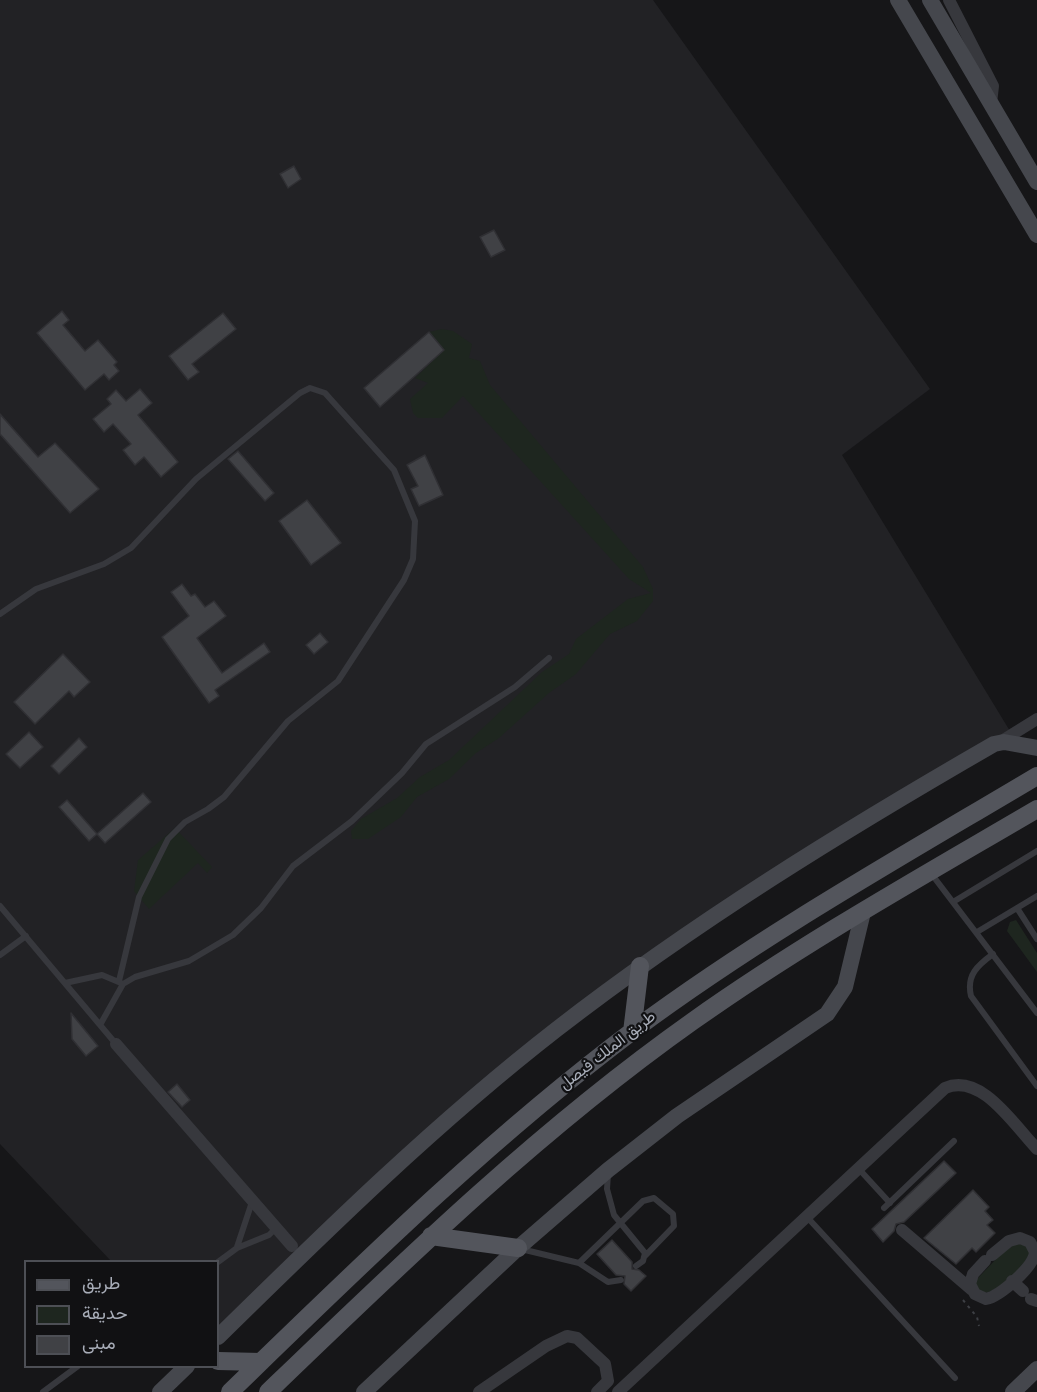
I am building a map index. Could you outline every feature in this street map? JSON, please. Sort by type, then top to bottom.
[{"type":"main road","name":"طريق الملك فيصل","points":[[230,1392],[452,1180],[566,1083],[632,1032],[761,942],[1037,776]]},
{"type":"main road","name":"طريق الملك فيصل","points":[[268,1392],[431,1236],[506,1169],[641,1059],[734,993],[863,912],[1037,809]]},
{"type":"main road","points":[[632,1032],[640,966]]},
{"type":"main road","points":[[431,1236],[518,1248]]},
{"type":"main road","points":[[219,1361],[261,1362]]},
{"type":"street","points":[[898,0],[1037,235]]},
{"type":"street","points":[[930,0],[1037,182]]},
{"type":"street","points":[[949,0],[993,86],[991,103]]},
{"type":"street","points":[[219,1336],[359,1198],[432,1132],[506,1069],[640,966],[720,910],[800,860],[1037,719]]},
{"type":"street","points":[[1000,742],[1037,748]]},
{"type":"street","points":[[364,1392],[518,1248],[608,1170],[687,1109],[827,1014],[845,987],[863,912]]},
{"type":"street","points":[[116,1044],[291,1246]]},
{"type":"street","points":[[618,1392],[939,1091],[958,1084],[980,1089],[1037,1149]]},
{"type":"street","points":[[902,1230],[980,1298],[991,1298],[1015,1279],[1035,1258],[1030,1242],[1014,1238],[988,1258],[970,1279],[972,1290]]},
{"type":"street","points":[[1015,1279],[1031,1296]]},
{"type":"street","points":[[479,1392],[546,1346],[567,1336],[577,1338],[605,1364],[608,1381],[597,1392]]},
{"type":"street","points":[[160,1392],[185,1368]]},
{"type":"street","points":[[1012,1392],[1037,1369]]},
{"type":"lane","points":[[0,614],[36,589],[104,564],[131,548],[196,479],[300,393],[310,388],[325,393],[379,450],[394,470],[416,521],[416,546],[409,570],[338,681],[288,721],[224,796],[208,809],[185,822],[168,839],[139,897],[121,983],[99,1025]]},
{"type":"lane","points":[[65,983],[102,975],[121,983],[189,962],[233,935],[261,908],[293,866],[352,821],[402,773],[426,744],[515,687],[549,658]]},
{"type":"lane","points":[[953,902],[1037,851]]},
{"type":"lane","points":[[930,872],[1037,1013]]},
{"type":"lane","points":[[977,932],[1037,896]]},
{"type":"lane","points":[[0,906],[116,1044]]},
{"type":"lane","points":[[1017,908],[1037,939]]},
{"type":"lane","points":[[0,955],[26,936]]},
{"type":"lane","points":[[993,954],[974,970],[969,982],[970,996],[1037,1086]]},
{"type":"lane","points":[[884,1209],[954,1141]]},
{"type":"lane","points":[[858,1167],[890,1203]]},
{"type":"lane","points":[[608,1170],[609,1199],[620,1224],[643,1250],[644,1257]]},
{"type":"lane","points":[[579,1263],[650,1198],[658,1199],[673,1215],[673,1230],[636,1266]]},
{"type":"lane","points":[[237,1248],[252,1202]]},
{"type":"lane","points":[[806,1215],[955,1378]]},
{"type":"lane","points":[[219,1261],[237,1248],[269,1235],[276,1228]]},
{"type":"lane","points":[[518,1248],[579,1263],[608,1282],[621,1280]]},
{"type":"lane","points":[[43,1392],[75,1368]]},
{"type":"shaded area","points":[[0,0],[653,0],[930,389],[842,455],[1013,736],[653,954],[568,1016],[219,1338],[219,1260],[110,1260],[0,1144]]},
{"type":"green space","points":[[442,329],[453,331],[472,344],[469,358],[480,361],[490,385],[643,567],[653,589],[653,601],[637,621],[610,634],[576,674],[549,693],[499,738],[476,753],[449,779],[417,797],[401,817],[368,839],[352,839],[351,831],[361,819],[397,798],[420,777],[449,760],[542,672],[569,654],[576,639],[628,599],[651,593],[629,579],[463,396],[442,418],[418,418],[413,413],[410,399],[428,383],[415,378],[444,350],[429,332]]},
{"type":"green space","points":[[175,828],[212,867],[207,873],[198,863],[149,909],[134,891],[138,860]]},
{"type":"green space","points":[[1016,920],[1037,953],[1037,972],[1007,931],[1010,922]]},
{"type":"green space","points":[[1016,1243],[1027,1246],[1030,1253],[1027,1259],[1003,1284],[989,1292],[982,1293],[976,1287],[976,1280],[1000,1255]]},
{"type":"building","points":[[294,166],[301,179],[288,188],[280,174]]},
{"type":"building","points":[[494,230],[505,250],[491,257],[480,237]]},
{"type":"building","points":[[62,311],[69,320],[63,325],[85,351],[98,340],[117,362],[114,365],[119,371],[109,380],[104,374],[85,390],[37,333]]},
{"type":"building","points":[[223,313],[236,329],[192,364],[199,372],[188,380],[169,356]]},
{"type":"building","points":[[429,332],[444,350],[380,407],[364,388]]},
{"type":"building","points":[[140,389],[152,403],[138,415],[178,462],[161,477],[144,457],[135,465],[123,450],[131,444],[113,424],[104,432],[93,419],[111,404],[107,399],[116,390],[126,401]]},
{"type":"building","points":[[0,414],[38,457],[55,443],[99,489],[70,513],[0,434]]},
{"type":"building","points":[[238,451],[274,493],[265,501],[228,459]]},
{"type":"building","points":[[425,455],[443,495],[419,506],[411,489],[418,486],[407,465]]},
{"type":"building","points":[[307,500],[341,543],[311,565],[279,521]]},
{"type":"building","points":[[182,584],[191,596],[195,594],[205,607],[214,601],[226,616],[197,638],[222,673],[264,643],[270,652],[215,690],[219,696],[209,703],[162,637],[189,616],[171,592]]},
{"type":"building","points":[[320,633],[328,642],[314,654],[306,645]]},
{"type":"building","points":[[63,654],[90,682],[74,697],[69,691],[35,724],[14,702]]},
{"type":"building","points":[[29,732],[43,747],[20,768],[6,754]]},
{"type":"building","points":[[79,738],[87,747],[59,774],[51,766]]},
{"type":"building","points":[[143,793],[151,802],[105,843],[97,834]]},
{"type":"building","points":[[67,800],[97,834],[89,841],[59,807]]},
{"type":"building","points":[[71,1013],[98,1046],[86,1056],[72,1039]]},
{"type":"building","points":[[177,1084],[190,1100],[182,1107],[168,1092]]},
{"type":"building","points":[[944,1161],[956,1173],[904,1222],[896,1224],[894,1231],[883,1242],[872,1229]]},
{"type":"building","points":[[973,1190],[989,1207],[985,1211],[993,1220],[987,1225],[995,1233],[976,1252],[972,1248],[956,1264],[924,1238]]},
{"type":"building","points":[[612,1240],[632,1262],[632,1269],[639,1270],[646,1276],[631,1291],[624,1284],[625,1276],[616,1275],[597,1254]]}]
